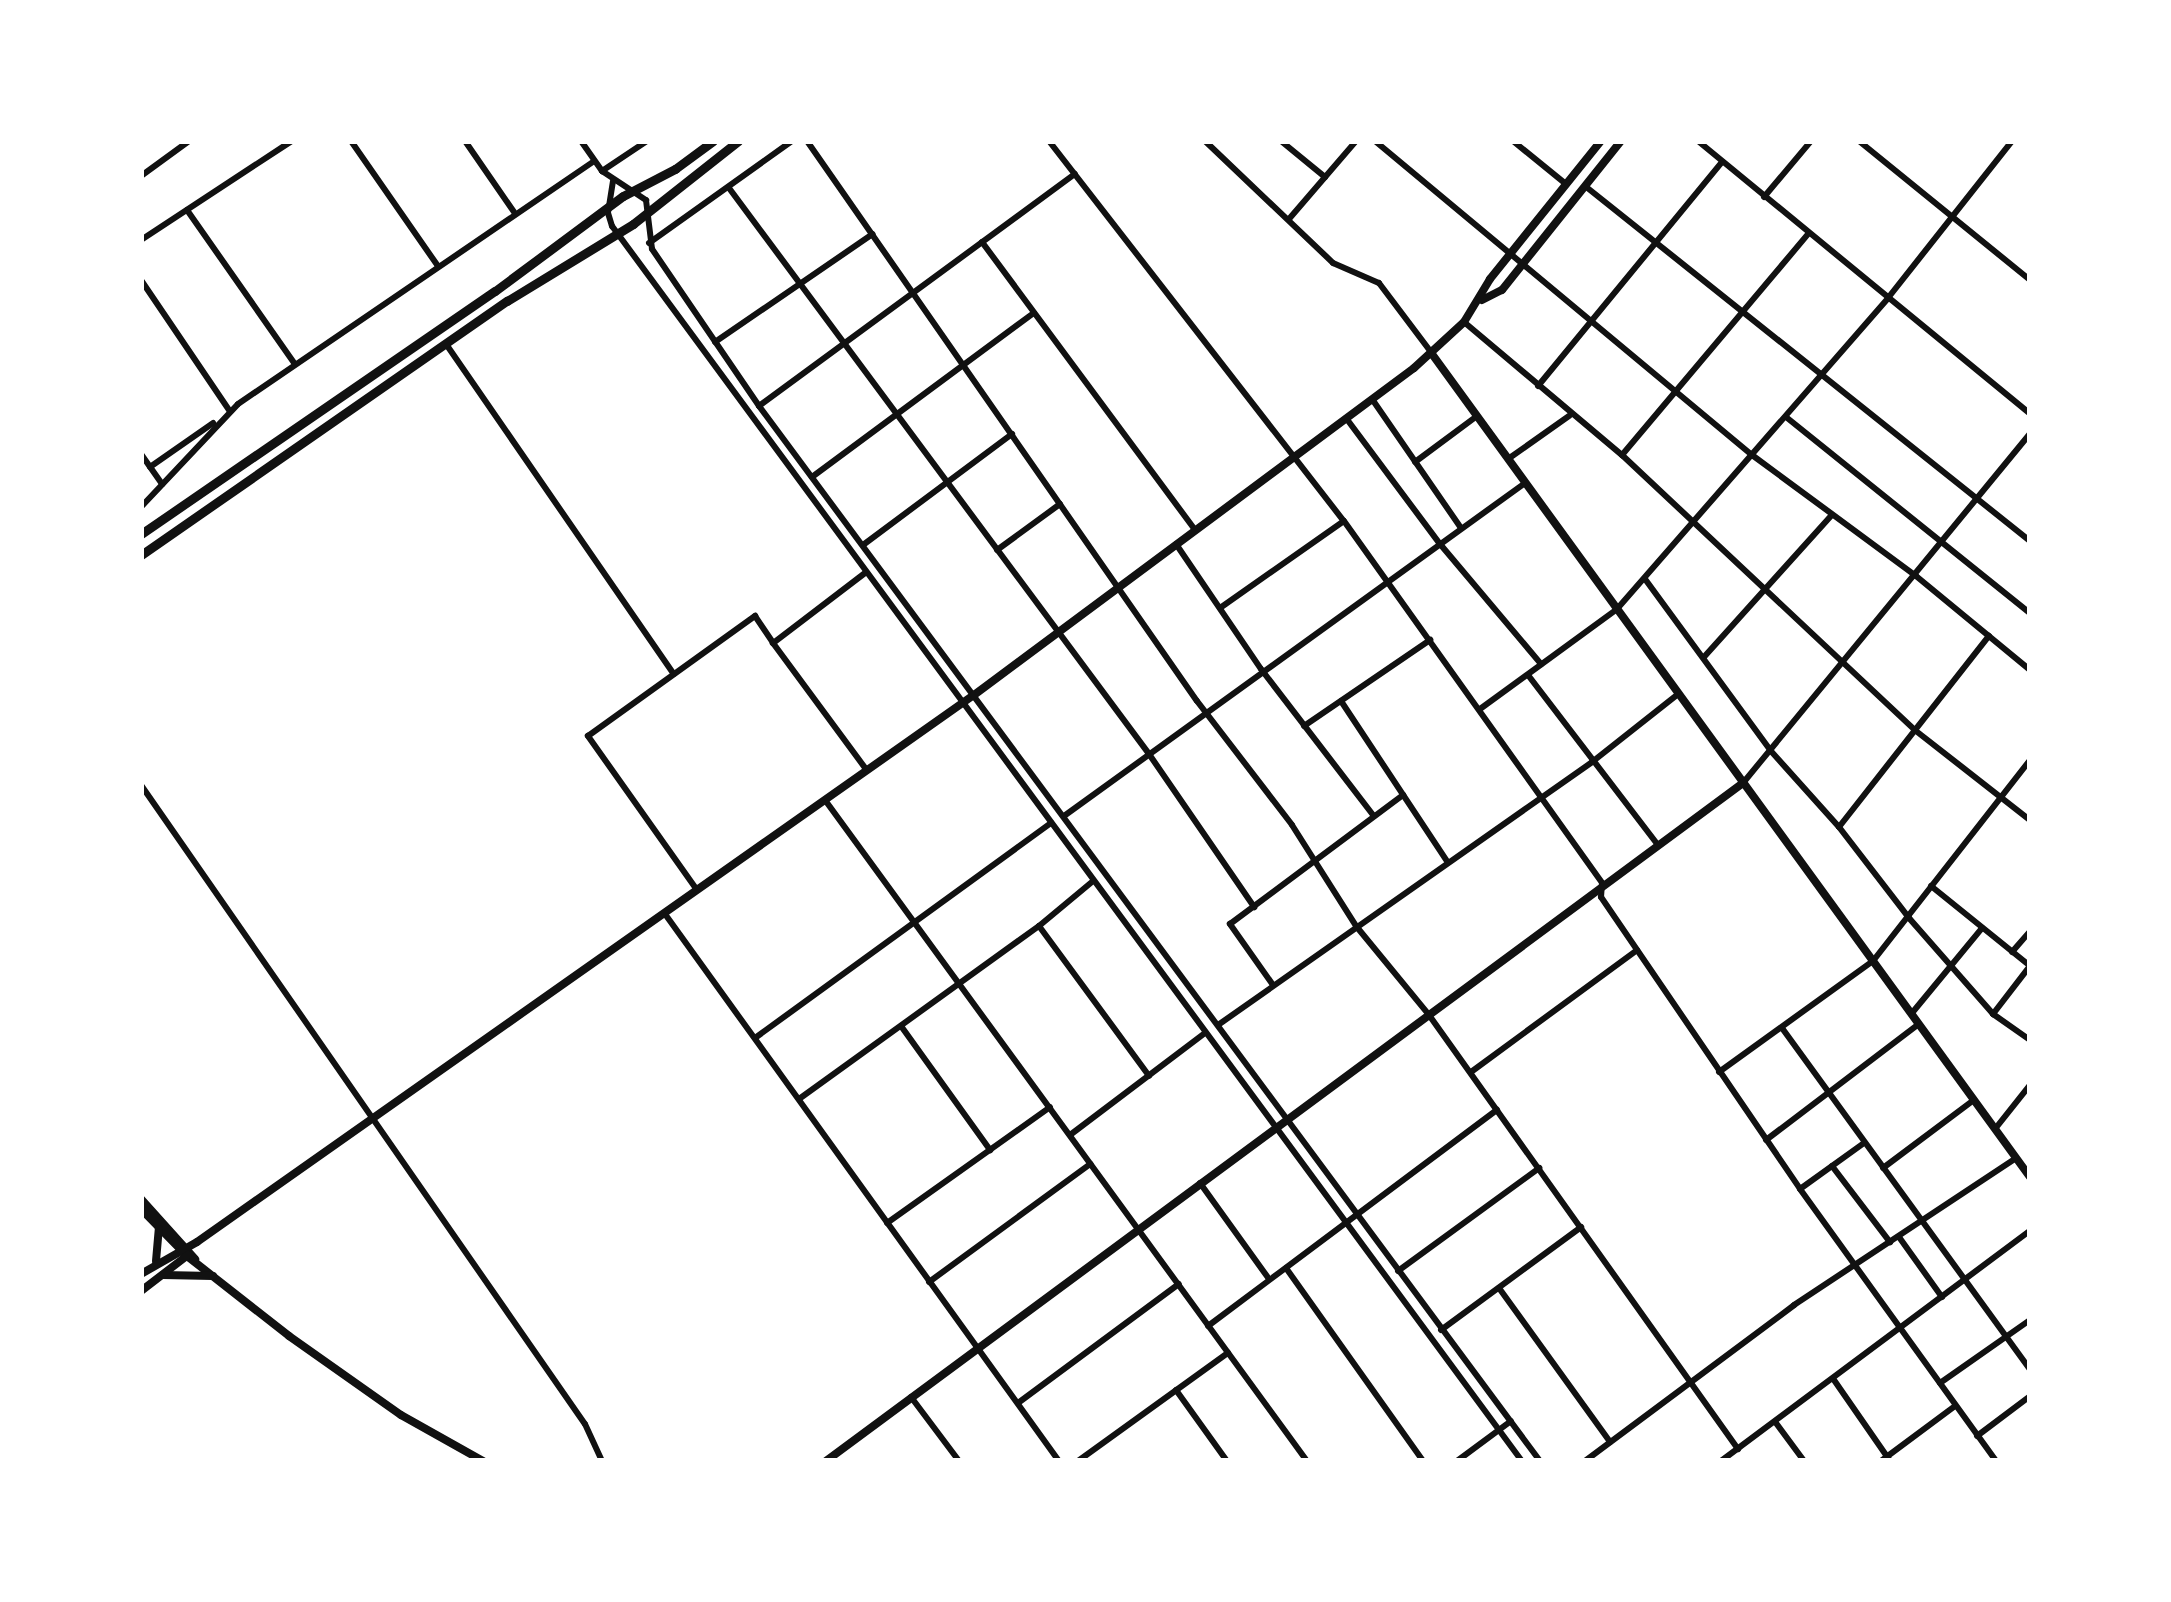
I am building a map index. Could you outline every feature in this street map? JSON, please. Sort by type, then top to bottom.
[{"type":"main road","points":[[141,534],[631,190],[675,169],[713,141]]},
{"type":"main road","points":[[141,555],[594,244],[620,232],[738,141]]},
{"type":"street","points":[[141,176],[189,141]]},
{"type":"street","points":[[141,240],[292,141]]},
{"type":"street","points":[[351,141],[438,266]]},
{"type":"street","points":[[465,141],[514,213]]},
{"type":"street","points":[[581,141],[613,181],[644,196],[650,209],[649,243],[759,406],[1540,1461]]},
{"type":"street","points":[[602,171],[647,141]]},
{"type":"street","points":[[649,243],[792,141]]},
{"type":"street","points":[[807,141],[1356,926],[1429,1015],[1738,1449]]},
{"type":"street","points":[[1049,141],[1296,454],[1387,580],[1602,883],[1601,897],[1800,1190],[1996,1461]]},
{"type":"street","points":[[1205,141],[1334,263],[1378,283],[2030,1177]]},
{"type":"street","points":[[1281,141],[1325,177]]},
{"type":"street","points":[[1289,219],[1356,141]]},
{"type":"street","points":[[1376,141],[1752,454],[1916,576],[2030,670]]},
{"type":"street","points":[[1514,141],[1566,184]]},
{"type":"street","points":[[141,1291],[371,1116],[1059,633],[1432,354],[1481,301],[1511,251],[1601,141]]},
{"type":"street","points":[[1481,301],[1502,290],[1621,141]]},
{"type":"street","points":[[1698,141],[2030,414]]},
{"type":"street","points":[[1764,197],[1810,141]]},
{"type":"street","points":[[1859,141],[2030,280]]},
{"type":"street","points":[[1479,709],[1617,609],[1888,298],[2012,141]]},
{"type":"street","points":[[141,507],[229,410],[594,160]]},
{"type":"street","points":[[1537,387],[1722,162]]},
{"type":"street","points":[[759,406],[1076,173]]},
{"type":"street","points":[[613,181],[610,222],[1522,1461]]},
{"type":"street","points":[[1585,186],[2030,541]]},
{"type":"street","points":[[729,188],[1149,754],[1254,907]]},
{"type":"street","points":[[187,210],[295,364]]},
{"type":"street","points":[[715,342],[873,234]]},
{"type":"street","points":[[1622,455],[1808,234]]},
{"type":"street","points":[[982,242],[1195,530]]},
{"type":"street","points":[[141,280],[229,410]]},
{"type":"street","points":[[812,477],[1034,313]]},
{"type":"street","points":[[1464,322],[1569,416],[1622,455],[1916,731],[2030,820]]},
{"type":"street","points":[[446,344],[674,674]]},
{"type":"street","points":[[1372,399],[1462,528]]},
{"type":"street","points":[[1415,462],[1477,416]]},
{"type":"street","points":[[1508,459],[1569,416]]},
{"type":"street","points":[[1786,417],[2030,613]]},
{"type":"street","points":[[150,466],[221,418]]},
{"type":"street","points":[[1346,418],[1440,544],[1542,665]]},
{"type":"street","points":[[862,545],[1012,434]]},
{"type":"street","points":[[826,1461],[1743,783],[2030,434]]},
{"type":"street","points":[[141,454],[162,484]]},
{"type":"street","points":[[1064,816],[1261,669],[1526,483]]},
{"type":"street","points":[[997,550],[1060,504]]},
{"type":"street","points":[[1704,657],[1832,515]]},
{"type":"street","points":[[1220,608],[1344,521]]},
{"type":"street","points":[[1176,544],[1261,669],[1374,815]]},
{"type":"street","points":[[773,643],[865,573]]},
{"type":"street","points":[[1645,579],[1770,750],[1839,826],[1909,918],[1993,1014],[2030,1040]]},
{"type":"street","points":[[697,890],[588,736],[754,616],[866,769]]},
{"type":"street","points":[[1839,826],[1989,636]]},
{"type":"street","points":[[1304,725],[1430,640]]},
{"type":"street","points":[[1528,675],[1657,844]]},
{"type":"street","points":[[1218,1024],[1592,762],[1678,694]]},
{"type":"street","points":[[1341,701],[1447,861]]},
{"type":"street","points":[[1719,1072],[1873,961],[2030,760]]},
{"type":"street","points":[[141,785],[585,1424],[602,1461]]},
{"type":"street","points":[[1273,986],[1230,924],[1402,795]]},
{"type":"street","points":[[824,798],[1307,1461]]},
{"type":"street","points":[[755,1039],[1051,823]]},
{"type":"street","points":[[799,1099],[1039,926],[1093,881]]},
{"type":"street","points":[[1930,886],[2030,966],[1993,1014]]},
{"type":"street","points":[[665,914],[1057,1457],[1043,1461]]},
{"type":"street","points":[[1039,926],[1149,1076]]},
{"type":"street","points":[[1911,1013],[1982,928]]},
{"type":"street","points":[[2012,952],[2030,931]]},
{"type":"street","points":[[1470,1073],[1637,950]]},
{"type":"street","points":[[1766,1140],[1919,1024]]},
{"type":"street","points":[[901,1026],[990,1150]]},
{"type":"street","points":[[1782,1028],[2030,1369]]},
{"type":"street","points":[[1070,1135],[1205,1033]]},
{"type":"street","points":[[1995,1129],[2030,1084]]},
{"type":"street","points":[[1883,1168],[1974,1100]]},
{"type":"street","points":[[886,1223],[1050,1107]]},
{"type":"street","points":[[1208,1326],[1497,1110]]},
{"type":"street","points":[[1800,1190],[1864,1143]]},
{"type":"street","points":[[1586,1461],[1855,1266],[2016,1158]]},
{"type":"street","points":[[929,1282],[1090,1164]]},
{"type":"street","points":[[1832,1166],[1890,1243]]},
{"type":"street","points":[[1398,1270],[1539,1168]]},
{"type":"street","points":[[1200,1183],[1269,1279]]},
{"type":"street","points":[[141,1199],[213,1276],[382,1403],[483,1461]]},
{"type":"street","points":[[141,1209],[189,1250]]},
{"type":"street","points":[[1441,1330],[1581,1227]]},
{"type":"street","points":[[155,1264],[159,1228]]},
{"type":"street","points":[[1721,1461],[2030,1231]]},
{"type":"street","points":[[1899,1237],[1942,1298]]},
{"type":"street","points":[[141,1274],[189,1250]]},
{"type":"street","points":[[1285,1267],[1423,1461]]},
{"type":"street","points":[[162,1276],[213,1276]]},
{"type":"street","points":[[1018,1403],[1179,1284]]},
{"type":"street","points":[[1498,1288],[1610,1442]]},
{"type":"street","points":[[1940,1383],[2030,1320]]},
{"type":"street","points":[[1078,1461],[1228,1353]]},
{"type":"street","points":[[1834,1380],[1886,1459],[1955,1406]]},
{"type":"street","points":[[1176,1390],[1227,1461]]},
{"type":"street","points":[[1977,1436],[2030,1396]]},
{"type":"street","points":[[911,1397],[959,1461]]},
{"type":"street","points":[[1457,1461],[1511,1421]]},
{"type":"street","points":[[1776,1423],[1804,1461]]}]
